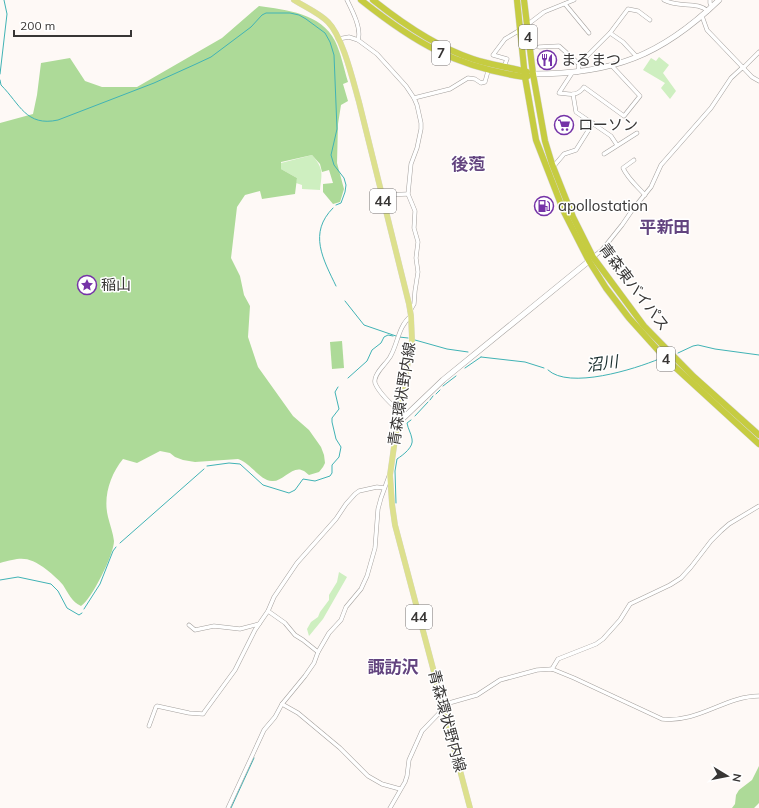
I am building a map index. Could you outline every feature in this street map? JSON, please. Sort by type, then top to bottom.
[{"type":"highway","name":"7","points":[[361,0],[392,24],[429,47],[456,60],[488,71],[533,74]]},
{"type":"highway","name":"7","points":[[373,0],[415,31],[449,50],[473,60],[504,67],[525,74]]},
{"type":"highway","name":"青森東バイパス","points":[[517,0],[525,74],[536,140],[564,212],[606,288],[629,318],[665,358],[759,444]]},
{"type":"highway","name":"青森東バイパス","points":[[524,0],[533,74],[545,141],[553,167],[591,259],[653,336],[692,376],[759,435]]},
{"type":"main road","name":"青森環状野内線","points":[[294,0],[327,21],[338,38],[357,94],[411,314],[412,340],[399,411],[390,475],[392,504],[395,524],[470,808]]},
{"type":"street","points":[[347,0],[356,19],[360,36],[358,40]]},
{"type":"street","points":[[527,24],[544,12],[574,0]]},
{"type":"street","points":[[664,0],[678,5],[701,6],[710,9]]},
{"type":"street","points":[[710,0],[710,9]]},
{"type":"street","points":[[533,74],[575,72],[612,66],[637,57],[672,39],[702,16],[719,0]]},
{"type":"street","points":[[565,4],[589,33]]},
{"type":"street","points":[[612,66],[640,96],[624,116],[584,87],[580,92],[573,94],[559,93],[575,72],[579,64],[610,33],[628,9],[638,11],[650,20]]},
{"type":"street","points":[[702,16],[707,30],[752,77],[759,81]]},
{"type":"street","points":[[504,67],[507,59],[493,55],[505,39],[520,30]]},
{"type":"street","points":[[610,33],[623,42],[637,57]]},
{"type":"street","points":[[338,38],[349,37],[358,40],[377,54],[406,86],[414,98],[421,123],[417,148],[411,164],[408,194],[416,211],[414,228],[418,242],[416,258],[418,272],[414,304],[411,314],[402,327],[391,355],[375,378],[375,383],[384,397],[399,411]]},
{"type":"street","points":[[538,47],[559,46],[579,64]]},
{"type":"street","points":[[397,424],[444,380],[602,250],[622,225],[632,209],[651,187],[661,165],[711,108],[731,78],[759,52]]},
{"type":"street","points":[[414,98],[450,89],[468,78],[475,79],[481,83],[484,82],[488,71]]},
{"type":"street","points":[[573,94],[576,112],[611,136],[617,145]]},
{"type":"street","points":[[553,167],[564,154],[576,150],[593,123]]},
{"type":"street","points":[[604,154],[637,133]]},
{"type":"street","points":[[634,160],[623,168],[627,177],[645,195]]},
{"type":"street","points":[[382,195],[408,194]]},
{"type":"street","points":[[228,808],[264,730],[314,663],[318,652],[329,633],[341,620],[346,607],[361,588],[368,576],[375,548],[378,509],[384,488],[390,475]]},
{"type":"street","points":[[148,726],[156,707],[193,714],[202,714],[205,711],[235,670],[259,624],[268,611],[274,597],[292,569],[336,519],[355,494],[377,487],[384,488]]},
{"type":"street","points":[[552,669],[558,659],[596,644],[603,639],[620,620],[630,604],[670,585],[681,578],[721,531],[729,524],[759,506]]},
{"type":"street","points":[[268,611],[285,623],[294,635],[318,652]]},
{"type":"street","points":[[189,625],[195,630],[214,626],[240,629],[259,624]]},
{"type":"street","points":[[390,808],[407,776],[409,760],[422,731],[449,703],[477,695],[500,680],[537,670],[552,669],[662,719],[674,720],[682,720],[735,700],[759,696]]},
{"type":"street","points":[[282,704],[298,713],[340,748],[372,779],[382,784],[400,789]]},
{"type":"green space","points":[[259,6],[302,14],[321,24],[335,41],[348,82],[343,84],[348,101],[341,105],[338,124],[337,163],[344,189],[340,202],[333,204],[323,192],[323,184],[333,183],[329,170],[322,172],[320,164],[312,155],[281,162],[281,169],[297,178],[295,194],[262,199],[260,191],[245,195],[237,207],[231,258],[240,276],[244,295],[250,306],[248,337],[258,367],[293,416],[309,430],[321,447],[325,463],[319,472],[309,475],[300,469],[292,471],[276,481],[272,481],[263,478],[247,464],[238,459],[195,462],[183,460],[170,453],[160,451],[137,463],[123,459],[118,465],[111,479],[106,502],[108,517],[114,538],[113,547],[96,586],[86,602],[81,606],[73,600],[57,579],[35,562],[20,559],[0,563],[0,123],[33,114],[41,63],[70,58],[85,81],[102,87],[137,87],[222,38]]},
{"type":"green space","points":[[659,57],[669,65],[663,73],[676,91],[670,99],[661,88],[665,83],[643,70],[651,58],[656,61]]},
{"type":"green space","points":[[312,155],[319,164],[321,171],[320,190],[302,189],[302,185],[296,183],[297,178],[281,169],[281,163]]},
{"type":"green space","points":[[342,341],[344,368],[332,369],[330,342]]},
{"type":"green space","points":[[339,572],[347,577],[323,619],[309,636],[307,629],[311,622],[318,617],[329,600],[329,595],[337,582]]},
{"type":"green space","points":[[759,766],[759,803],[754,808],[732,808],[735,804],[736,795],[739,790],[752,780]]},
{"type":"waterway","points":[[0,74],[7,14],[4,0]]},
{"type":"waterway","points":[[0,80],[1,85],[19,106],[31,117],[38,120],[58,120],[154,83],[211,57],[251,27],[262,15],[266,13],[290,13],[299,15],[325,33],[330,42],[334,55],[337,129],[331,155],[334,165],[344,178],[346,185],[341,203],[336,205]]},
{"type":"waterway","points":[[333,208],[325,217],[321,227],[320,246],[336,286]]},
{"type":"waterway","points":[[345,301],[364,325],[396,336]]},
{"type":"waterway","points":[[348,378],[367,361],[372,350],[381,343],[384,337],[388,335],[393,336]]},
{"type":"waterway","name":"沼川","points":[[399,337],[408,338]]},
{"type":"waterway","name":"沼川","points":[[415,340],[447,349],[468,352]]},
{"type":"waterway","name":"沼川","points":[[678,353],[698,345],[759,355]]},
{"type":"waterway","name":"沼川","points":[[481,357],[525,362],[544,368]]},
{"type":"waterway","points":[[465,368],[481,357]]},
{"type":"waterway","name":"沼川","points":[[548,370],[558,376],[586,378],[619,372],[659,359]]},
{"type":"waterway","points":[[443,386],[456,376]]},
{"type":"waterway","points":[[207,466],[229,463],[240,464],[263,485],[289,493],[295,490],[303,479],[315,481],[330,476],[332,473],[332,465],[339,457],[341,447],[336,439],[332,422],[332,418],[339,409],[335,392],[338,387]]},
{"type":"waterway","points":[[436,394],[440,390]]},
{"type":"waterway","points":[[430,400],[433,396]]},
{"type":"waterway","points":[[415,416],[428,402]]},
{"type":"waterway","points":[[396,503],[395,471],[397,459],[408,450],[411,445],[412,439],[407,423],[411,420]]},
{"type":"waterway","points":[[120,543],[204,469]]},
{"type":"waterway","points":[[84,609],[100,584],[116,547]]},
{"type":"waterway","points":[[0,580],[18,577],[51,584],[58,591],[67,608],[79,615],[82,613]]},
{"type":"waterway","points":[[231,808],[254,758]]},
{"type":"place","name":"まるまつ","points":[[547,60]]},
{"type":"place","name":"ローソン","points":[[564,125]]},
{"type":"place","name":"apollostation","points":[[544,206]]},
{"type":"place","name":"稲山","points":[[87,285]]},
{"type":"district","name":"後萢","points":[[468,164]]},
{"type":"district","name":"平新田","points":[[665,227]]},
{"type":"district","name":"諏訪沢","points":[[393,667]]}]
